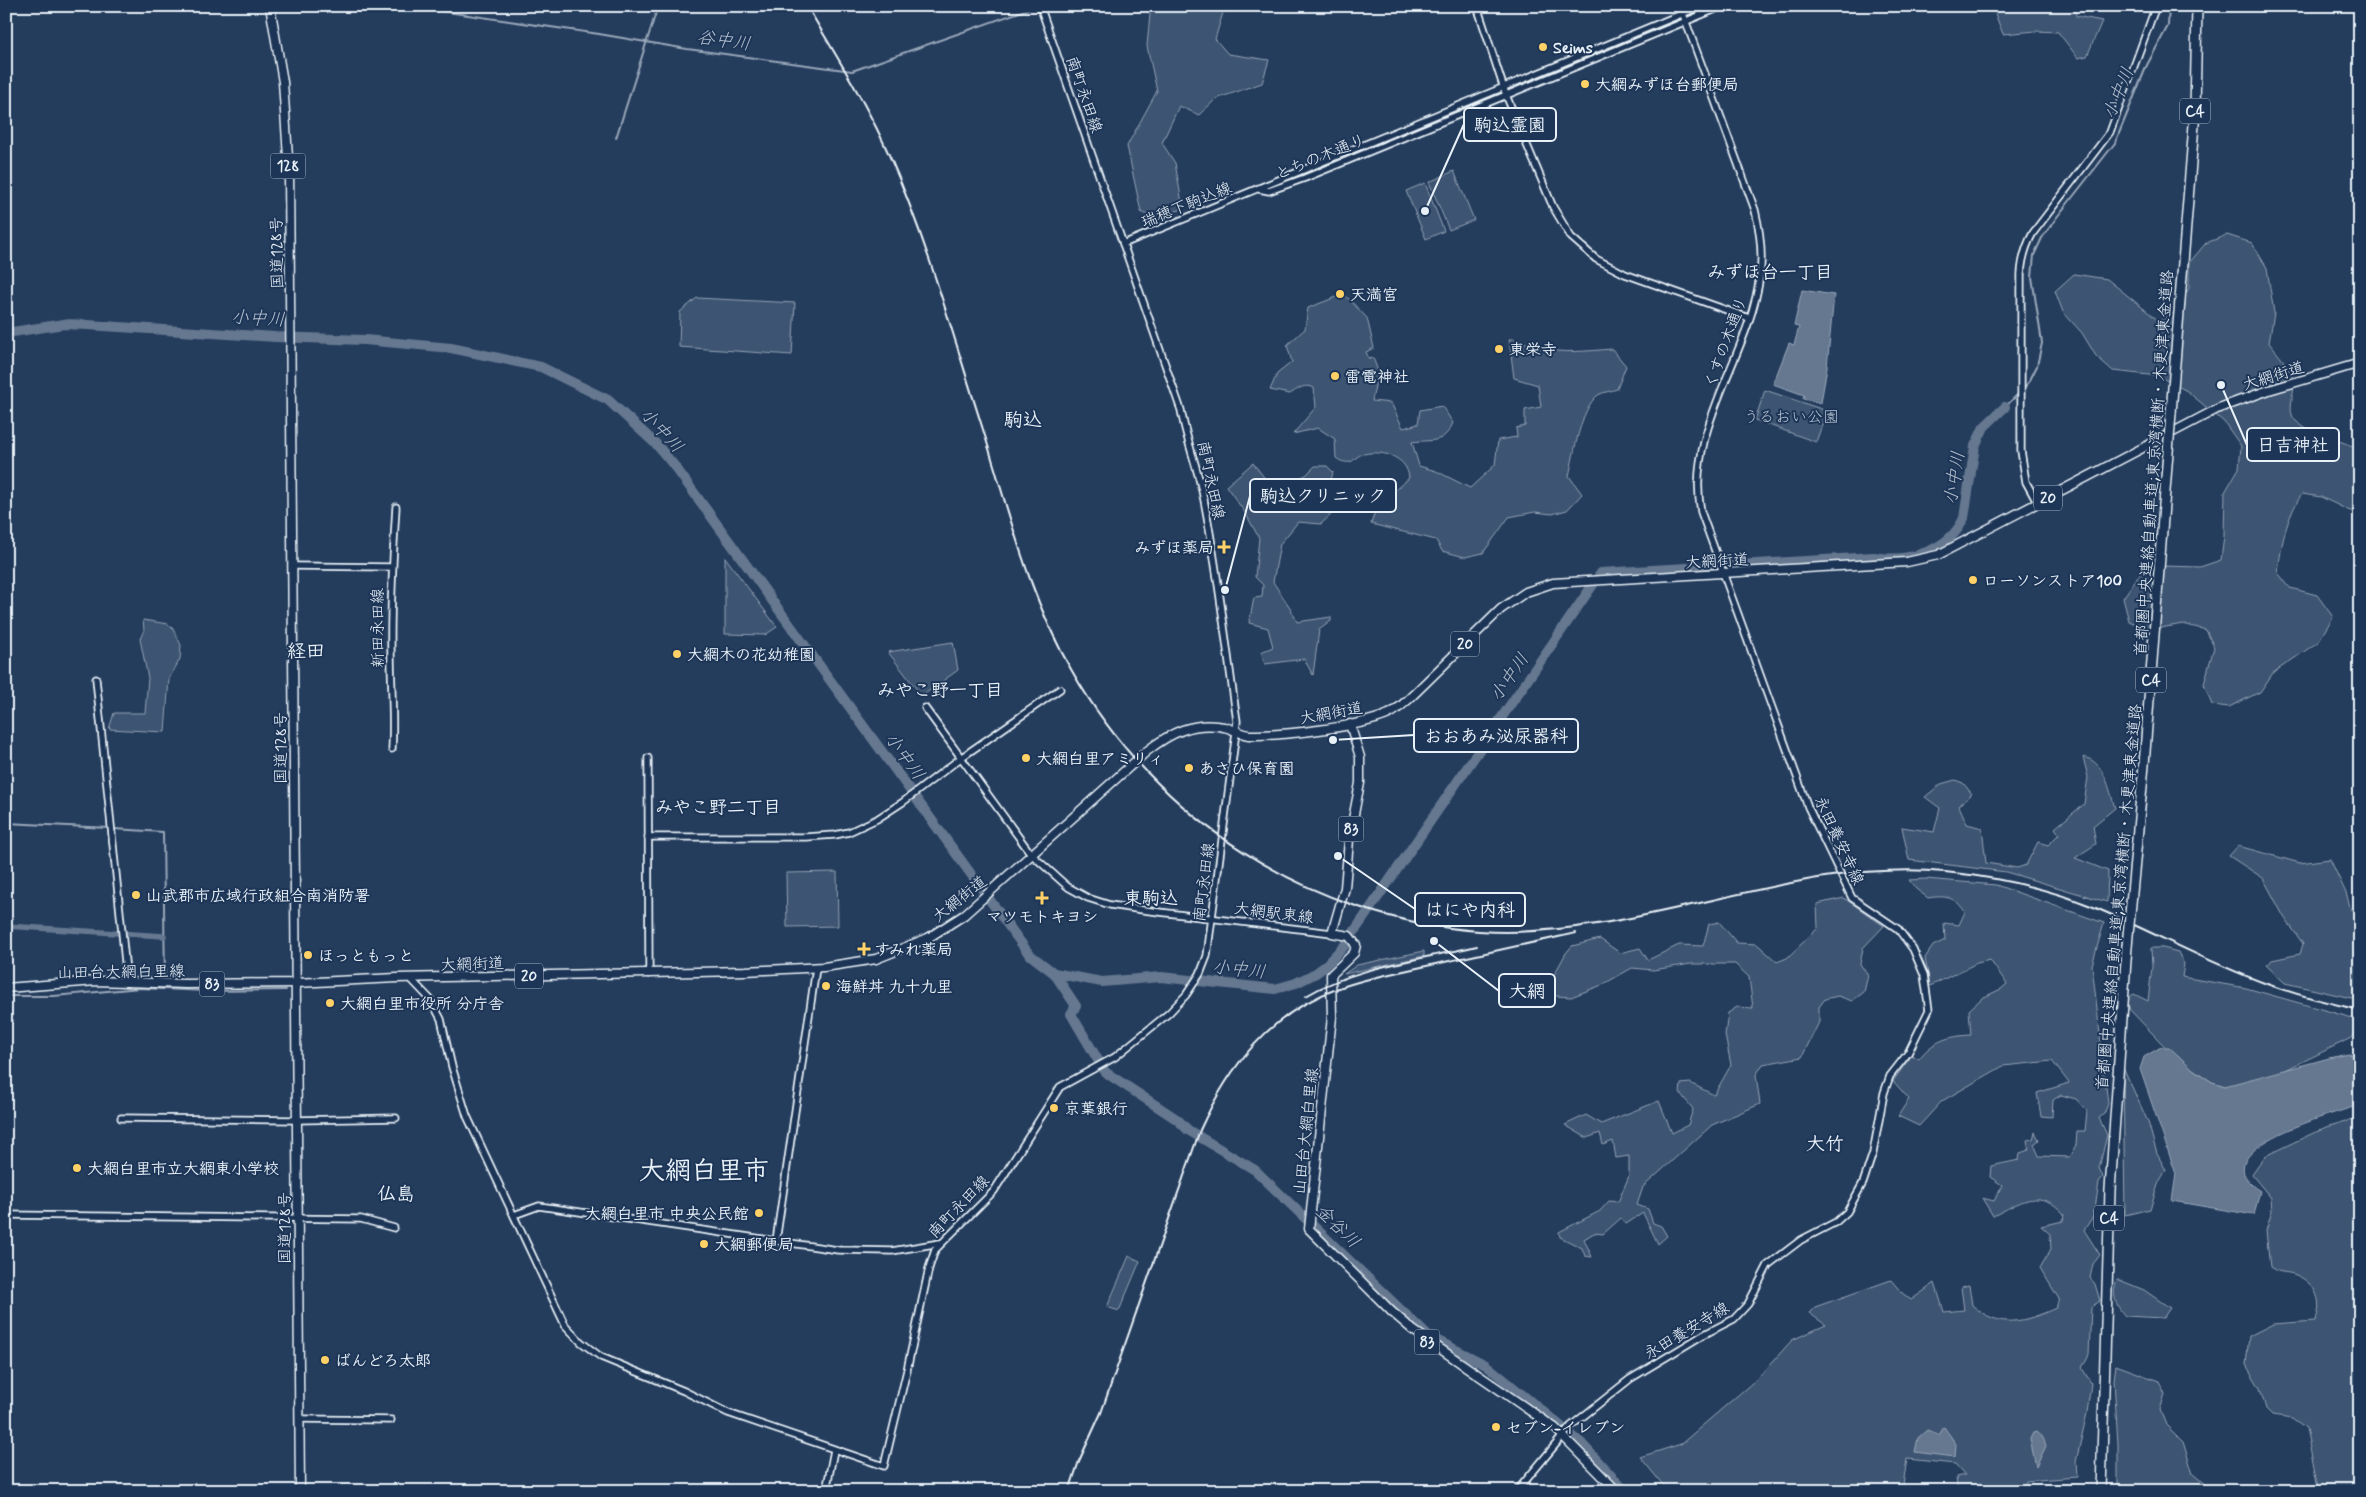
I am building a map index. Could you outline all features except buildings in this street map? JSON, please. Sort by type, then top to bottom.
[{"type":"highway","name":"首都圏中央連絡自動車道;東京湾横断・木更津東金道路","points":[[2101,1491],[2110,1200],[2127,946],[2145,755],[2195,112],[2197,6]]},
{"type":"main road","name":"国道128号","points":[[270,6],[283,82],[286,126],[291,349],[300,1491]]},
{"type":"main road","name":"大網街道","points":[[296,983],[410,978],[649,974],[816,968],[860,962],[893,954],[951,925],[991,892],[1147,751],[1169,734],[1185,728],[1202,725],[1225,727],[1249,735],[1291,732],[1350,724],[1384,716],[1396,710],[1501,609],[1518,596],[1553,583],[1906,562],[1930,557],[1954,547],[2038,504],[2219,408],[2269,390],[2360,363]]},
{"type":"main road","name":"83","points":[[1332,933],[1345,888],[1349,840],[1360,783],[1360,757],[1350,724]]},
{"type":"main road","name":"山田台大網白里線","points":[[1332,933],[1349,936],[1356,945],[1354,953],[1331,975],[1332,1016],[1309,1228],[1392,1312],[1427,1342],[1562,1434],[1617,1491]]},
{"type":"main road","name":"山田台大網白里線","points":[[6,988],[96,981],[186,984],[296,983]]},
{"type":"street","name":"南町永田線","points":[[834,1450],[884,1466],[930,1261],[940,1243],[994,1192],[1060,1087],[1099,1068],[1128,1048],[1177,1006],[1195,981],[1207,956],[1237,721],[1197,466],[1181,410],[1040,6]]},
{"type":"street","points":[[1477,6],[1506,95],[1553,206],[1571,236],[1582,249],[1596,259],[1625,274],[1749,318]]},
{"type":"street","name":"くすの木通り","points":[[1680,6],[1739,167],[1759,231],[1760,275],[1749,318],[1703,442],[1697,472],[1701,512],[1722,573]]},
{"type":"street","name":"とちの木通り","points":[[1259,189],[1266,184],[1701,6]]},
{"type":"street","name":"とちの木通り","points":[[1259,189],[1269,191],[1305,178],[1723,6]]},
{"type":"street","points":[[2038,504],[2023,470],[2021,274],[2026,246],[2110,132],[2156,6]]},
{"type":"street","name":"瑞穂下駒込線","points":[[1123,244],[1259,189]]},
{"type":"street","name":"新田永田線","points":[[392,749],[394,712],[391,682],[392,567],[396,507]]},
{"type":"street","points":[[292,566],[392,567]]},
{"type":"street","name":"永田養安寺線","points":[[1517,1491],[1562,1434],[1630,1380],[1703,1335],[1734,1319],[1748,1304],[1768,1265],[1801,1240],[1836,1222],[1847,1212],[1863,1184],[1872,1153],[1884,1093],[1890,1076],[1908,1054],[1928,1010],[1924,975],[1907,939],[1898,929],[1861,906],[1852,898],[1808,807],[1722,573]]},
{"type":"street","points":[[96,679],[127,981]]},
{"type":"street","points":[[648,837],[806,837],[835,835],[865,825],[903,802],[962,757],[1060,689]]},
{"type":"street","name":"大網駅東線","points":[[925,708],[1031,854],[1068,887],[1088,898],[1110,905],[1332,933]]},
{"type":"street","points":[[648,758],[649,974]]},
{"type":"street","points":[[776,1241],[816,968]]},
{"type":"street","points":[[410,978],[431,1000],[442,1019],[461,1102],[565,1326],[580,1342],[601,1357],[728,1413],[834,1450],[826,1491]]},
{"type":"street","points":[[121,1118],[296,1120],[396,1118]]},
{"type":"street","points":[[514,1215],[539,1206],[838,1250],[892,1251],[940,1243]]},
{"type":"street","points":[[6,1215],[361,1219],[394,1228]]},
{"type":"street","points":[[300,1420],[391,1420]]},
{"type":"green space","points":[[1141,6],[1225,6],[1215,39],[1228,54],[1269,60],[1262,83],[1216,99],[1199,115],[1179,106],[1162,143],[1175,163],[1182,203],[1180,210],[1152,217],[1141,212],[1127,146],[1157,91],[1147,46],[1150,14]]},
{"type":"green space","points":[[1992,6],[2075,6],[2076,16],[2102,21],[2087,56],[2078,58],[2058,32],[2036,31],[2003,34]]},
{"type":"green space","points":[[1454,171],[1474,220],[1449,230],[1429,182]]},
{"type":"green space","points":[[1425,183],[1444,231],[1426,239],[1406,191]]},
{"type":"green space","points":[[2227,235],[2252,243],[2267,268],[2274,313],[2269,343],[2286,364],[2293,378],[2291,412],[2293,418],[2304,427],[2320,435],[2360,450],[2360,511],[2350,511],[2321,497],[2302,494],[2288,522],[2281,552],[2278,573],[2290,588],[2317,595],[2333,617],[2318,642],[2273,673],[2260,692],[2229,707],[2212,705],[2204,684],[2214,647],[2206,630],[2183,624],[2149,630],[2129,621],[2123,598],[2141,572],[2163,566],[2200,567],[2221,560],[2224,536],[2225,492],[2239,468],[2241,446],[2224,422],[2187,391],[2158,376],[2113,371],[2096,356],[2082,333],[2063,312],[2055,291],[2074,274],[2107,279],[2159,321],[2175,312],[2189,288],[2189,263],[2206,243]]},
{"type":"green space","points":[[1344,294],[1367,318],[1374,348],[1366,352],[1369,359],[1373,358],[1378,371],[1372,401],[1391,403],[1403,428],[1418,424],[1420,410],[1442,406],[1453,423],[1445,435],[1437,440],[1412,442],[1419,466],[1436,471],[1470,488],[1495,465],[1498,440],[1517,437],[1516,428],[1525,426],[1525,410],[1541,407],[1538,385],[1514,378],[1509,339],[1521,341],[1538,348],[1556,351],[1575,352],[1612,349],[1626,366],[1617,389],[1598,395],[1582,421],[1569,476],[1582,494],[1567,510],[1552,514],[1535,512],[1509,517],[1483,553],[1465,557],[1442,551],[1436,540],[1371,524],[1375,511],[1363,506],[1336,510],[1321,524],[1298,522],[1280,544],[1273,582],[1291,609],[1297,622],[1331,617],[1331,621],[1319,630],[1313,675],[1304,659],[1265,664],[1261,652],[1273,647],[1268,628],[1249,623],[1254,598],[1262,597],[1263,585],[1255,577],[1259,538],[1246,514],[1226,486],[1253,463],[1273,489],[1306,475],[1315,466],[1327,466],[1333,472],[1331,480],[1343,486],[1358,484],[1387,497],[1409,478],[1407,470],[1398,459],[1383,454],[1367,453],[1348,462],[1341,461],[1336,458],[1335,439],[1318,428],[1293,434],[1316,407],[1314,388],[1305,386],[1290,394],[1270,390],[1277,374],[1292,362],[1287,345],[1305,329],[1308,308]]},
{"type":"green space","points":[[697,298],[795,303],[792,355],[679,347],[680,312]]},
{"type":"green space","name":"うるおい公園","points":[[1765,390],[1827,411],[1816,442],[1755,420]]},
{"type":"green space","points":[[725,557],[777,627],[765,635],[725,634]]},
{"type":"green space","points":[[143,620],[168,624],[173,629],[181,645],[180,659],[169,679],[165,732],[109,729],[114,713],[145,713],[148,678],[140,639],[144,630]]},
{"type":"green space","points":[[953,642],[958,670],[922,696],[888,652]]},
{"type":"green space","points":[[2083,757],[2096,764],[2101,770],[2115,808],[2093,826],[2096,844],[2075,858],[2108,871],[2107,902],[2006,872],[1909,860],[1902,827],[1934,832],[1940,808],[1925,797],[1941,784],[1955,780],[1963,783],[1972,794],[1959,806],[1967,824],[1982,828],[1986,863],[2017,868],[2026,865],[2038,842],[2048,845],[2059,834],[2055,828],[2084,804],[2088,777]]},
{"type":"green space","points":[[2238,846],[2300,863],[2330,859],[2346,893],[2351,910],[2360,911],[2360,1000],[2285,983],[2266,965],[2272,960],[2300,954],[2303,944],[2284,917],[2263,878],[2229,856]]},
{"type":"green space","points":[[837,872],[838,926],[787,927],[786,873]]},
{"type":"green space","points":[[1926,879],[1996,885],[2104,923],[2092,965],[2108,1104],[2104,1114],[2099,1118],[2107,1135],[2099,1168],[2103,1177],[2099,1182],[2094,1215],[2084,1230],[2100,1255],[2093,1264],[2090,1278],[2095,1284],[2100,1301],[2091,1307],[2089,1354],[2082,1368],[2091,1383],[2087,1413],[2076,1462],[2077,1477],[2026,1481],[2025,1488],[2032,1488],[2033,1491],[1958,1491],[1956,1477],[1965,1475],[1955,1464],[1907,1459],[1902,1491],[1668,1491],[1640,1457],[1681,1444],[1759,1377],[1792,1340],[1826,1325],[1809,1313],[1815,1307],[1891,1280],[1911,1300],[1935,1283],[1944,1312],[1964,1310],[1961,1287],[1969,1285],[1972,1305],[1982,1313],[2002,1321],[2023,1320],[2056,1308],[2059,1299],[2040,1268],[2051,1249],[2050,1234],[2041,1226],[2063,1221],[2064,1214],[2055,1206],[2038,1199],[2021,1202],[1993,1216],[1982,1198],[1994,1201],[2002,1185],[1990,1177],[1991,1166],[2019,1160],[2020,1153],[2029,1150],[2027,1140],[2033,1139],[2035,1132],[2039,1140],[2034,1144],[2039,1156],[2069,1157],[2076,1145],[2077,1131],[2085,1131],[2087,1111],[2076,1099],[2061,1095],[2053,1100],[2052,1117],[2041,1116],[2037,1093],[2069,1083],[2052,1061],[2003,1066],[1942,1101],[1919,1126],[1898,1116],[1909,1099],[1893,1081],[1912,1055],[1919,1059],[1935,1044],[1948,1038],[1971,1035],[1969,1010],[1982,998],[2007,984],[1990,960],[1977,963],[1930,986],[1925,958],[1933,946],[1945,940],[1944,923],[1959,925],[1965,912],[1958,903],[1950,898],[1928,898],[1916,889],[1909,880]]},
{"type":"green space","points":[[1844,898],[1884,926],[1863,948],[1860,964],[1868,975],[1864,992],[1852,1001],[1838,996],[1825,999],[1819,1007],[1819,1022],[1802,1057],[1763,1064],[1756,1075],[1760,1104],[1712,1125],[1643,1187],[1637,1205],[1648,1209],[1653,1223],[1661,1226],[1667,1236],[1658,1244],[1643,1213],[1626,1224],[1621,1218],[1603,1234],[1594,1233],[1584,1239],[1592,1257],[1585,1256],[1582,1248],[1560,1237],[1559,1232],[1600,1211],[1609,1201],[1618,1202],[1629,1176],[1629,1156],[1616,1158],[1613,1141],[1603,1145],[1600,1133],[1587,1138],[1565,1125],[1586,1115],[1601,1124],[1659,1101],[1672,1133],[1688,1125],[1693,1109],[1680,1093],[1681,1084],[1690,1083],[1714,1095],[1731,1065],[1725,1035],[1728,1013],[1737,1007],[1753,1008],[1749,977],[1735,964],[1691,964],[1653,970],[1632,968],[1602,985],[1571,997],[1543,995],[1566,953],[1572,946],[1600,939],[1620,953],[1640,948],[1648,960],[1679,945],[1703,946],[1709,924],[1719,922],[1737,943],[1757,944],[1777,962],[1787,958],[1818,928],[1817,904]]},
{"type":"green space","points":[[2151,948],[2163,948],[2178,952],[2184,964],[2182,977],[2246,988],[2356,1019],[2358,1026],[2351,1038],[2265,1080],[2225,1086],[2212,1082],[2174,1056],[2130,1010],[2126,999],[2134,994],[2148,1001],[2152,967]]},
{"type":"green space","points":[[1424,951],[1424,956],[1344,974],[1357,965]]},
{"type":"green space","points":[[2123,1067],[2148,1122],[2157,1154],[2166,1170],[2159,1182],[2150,1209],[2125,1215]]},
{"type":"green space","points":[[2360,1117],[2360,1491],[2319,1491],[2306,1428],[2292,1418],[2272,1415],[2266,1409],[2260,1388],[2246,1365],[2249,1336],[2273,1324],[2315,1321],[2319,1307],[2316,1294],[2309,1283],[2296,1275],[2277,1271],[2270,1267],[2266,1231],[2272,1211],[2271,1198],[2252,1175],[2265,1156],[2326,1127]]},
{"type":"green space","points":[[1129,1256],[1140,1261],[1119,1311],[1107,1307]]},
{"type":"green space","points":[[2117,1279],[2144,1290],[2170,1308],[2163,1318],[2125,1316],[2118,1307],[2115,1298]]},
{"type":"green space","points":[[2116,1365],[2159,1381],[2165,1394],[2160,1410],[2166,1425],[2183,1442],[2193,1474],[2213,1491],[2118,1491],[2118,1444],[2114,1380]]},
{"type":"shaded area","points":[[1802,290],[1834,295],[1827,367],[1821,403],[1803,399],[1804,395],[1773,384],[1789,343],[1794,345],[1799,327],[1794,326]]},
{"type":"shaded area","points":[[2161,1047],[2169,1047],[2194,1070],[2212,1082],[2225,1086],[2333,1057],[2349,1054],[2360,1057],[2360,1105],[2300,1125],[2257,1148],[2245,1161],[2245,1176],[2260,1191],[2254,1215],[2172,1201],[2176,1174],[2140,1069],[2144,1057]]},
{"type":"shaded area","points":[[1944,1427],[1956,1444],[1955,1457],[1915,1452],[1918,1438],[1927,1430],[1939,1435]]},
{"type":"shaded area","points":[[2036,1432],[2044,1439],[2046,1446],[2036,1467],[2030,1439],[2033,1433]]},
{"type":"waterway","name":"谷中川","points":[[406,6],[599,34],[687,49],[852,71],[1031,8]]},
{"type":"waterway","points":[[616,138],[658,6]]},
{"type":"waterway","name":"小中川","points":[[2022,390],[2029,382],[2037,366],[2042,343],[2032,277],[2034,255],[2042,238],[2057,217],[2115,143],[2147,65],[2168,26],[2169,6]]},
{"type":"waterway","name":"小中川","points":[[6,333],[64,324],[275,337],[365,340],[451,348],[541,367],[608,400],[657,445],[676,468],[1029,954],[1054,973],[1102,982],[1161,977],[1275,989],[1296,983],[1316,973],[1345,945],[1601,573],[1874,557],[1900,558],[1926,552],[1948,539],[1964,518],[1975,446],[1984,427],[2005,407]]},
{"type":"waterway","name":"小中川","points":[[2005,407],[2019,393]]},
{"type":"waterway","points":[[6,823],[109,828]]},
{"type":"waterway","points":[[114,829],[163,832],[165,982]]},
{"type":"waterway","points":[[6,926],[164,936]]},
{"type":"waterway","name":"金谷川","points":[[1054,973],[1076,1006],[1071,1014],[1105,1072],[1178,1120],[1188,1130],[1255,1170],[1428,1336],[1486,1365],[1580,1442],[1625,1491]]},
{"type":"waterway","points":[[6,996],[54,996],[140,988],[208,991],[286,990]]},
{"type":"railway","points":[[807,6],[871,118],[890,157],[916,221],[1019,548],[1042,611],[1056,641],[1072,671],[1106,724],[1147,772],[1193,815],[1243,852],[1298,882],[1356,906],[1416,922],[1494,932],[1538,931],[1597,924],[1770,887],[1857,873],[1901,870],[1945,872],[1982,877],[2037,888],[2073,899],[2113,915],[2244,975],[2324,1002],[2360,1010]]},
{"type":"railway","points":[[1069,1491],[1079,1461],[1101,1413],[1200,1130],[1224,1084],[1254,1044],[1292,1012],[1314,999],[1339,988],[1385,975],[1576,933]]},
{"type":"railway","points":[[1306,996],[1325,986],[1367,971],[1477,946]]},
{"type":"place","name":"Seims","points":[[1543,47]]},
{"type":"place","name":"大網みずほ台郵便局","points":[[1585,84]]},
{"type":"place","name":"駒込霊園","points":[[1425,211]]},
{"type":"place","name":"天満宮","points":[[1340,294]]},
{"type":"place","name":"東栄寺","points":[[1499,349]]},
{"type":"place","name":"雷電神社","points":[[1335,376]]},
{"type":"place","name":"日吉神社","points":[[2221,385]]},
{"type":"place","name":"みずほ薬局","points":[[1224,547]]},
{"type":"place","name":"ローソンストア100","points":[[1973,580]]},
{"type":"place","name":"駒込クリニック","points":[[1225,590]]},
{"type":"place","name":"大網木の花幼稚園","points":[[677,654]]},
{"type":"place","name":"おおあみ泌尿器科","points":[[1333,740]]},
{"type":"place","name":"大網白里アミリィ","points":[[1026,758]]},
{"type":"place","name":"あさひ保育園","points":[[1189,768]]},
{"type":"place","name":"はにや内科","points":[[1338,856]]},
{"type":"place","name":"山武郡市広域行政組合南消防署","points":[[136,895]]},
{"type":"place","name":"マツモトキヨシ","points":[[1042,898]]},
{"type":"place","name":"大網","points":[[1434,941]]},
{"type":"place","name":"すみれ薬局","points":[[864,949]]},
{"type":"place","name":"ほっともっと","points":[[308,955]]},
{"type":"place","name":"海鮮丼 九十九里","points":[[826,986]]},
{"type":"place","name":"大網白里市役所 分庁舎","points":[[330,1003]]},
{"type":"place","name":"京葉銀行","points":[[1054,1108]]},
{"type":"place","name":"大網白里市立大網東小学校","points":[[77,1168]]},
{"type":"place","name":"大網白里市 中央公民館","points":[[759,1213]]},
{"type":"place","name":"大網郵便局","points":[[704,1244]]},
{"type":"place","name":"ばんどろ太郎","points":[[325,1360]]},
{"type":"place","name":"セブン-イレブン","points":[[1496,1427]]},
{"type":"district","name":"みずほ台一丁目","points":[[1770,272]]},
{"type":"district","name":"駒込","points":[[1023,419]]},
{"type":"district","name":"経田","points":[[306,650]]},
{"type":"district","name":"みやこ野一丁目","points":[[940,690]]},
{"type":"district","name":"みやこ野二丁目","points":[[718,807]]},
{"type":"district","name":"東駒込","points":[[1151,898]]},
{"type":"district","name":"大竹","points":[[1825,1143]]},
{"type":"district","name":"大網白里市","points":[[704,1170]]},
{"type":"district","name":"仏島","points":[[396,1193]]}]
